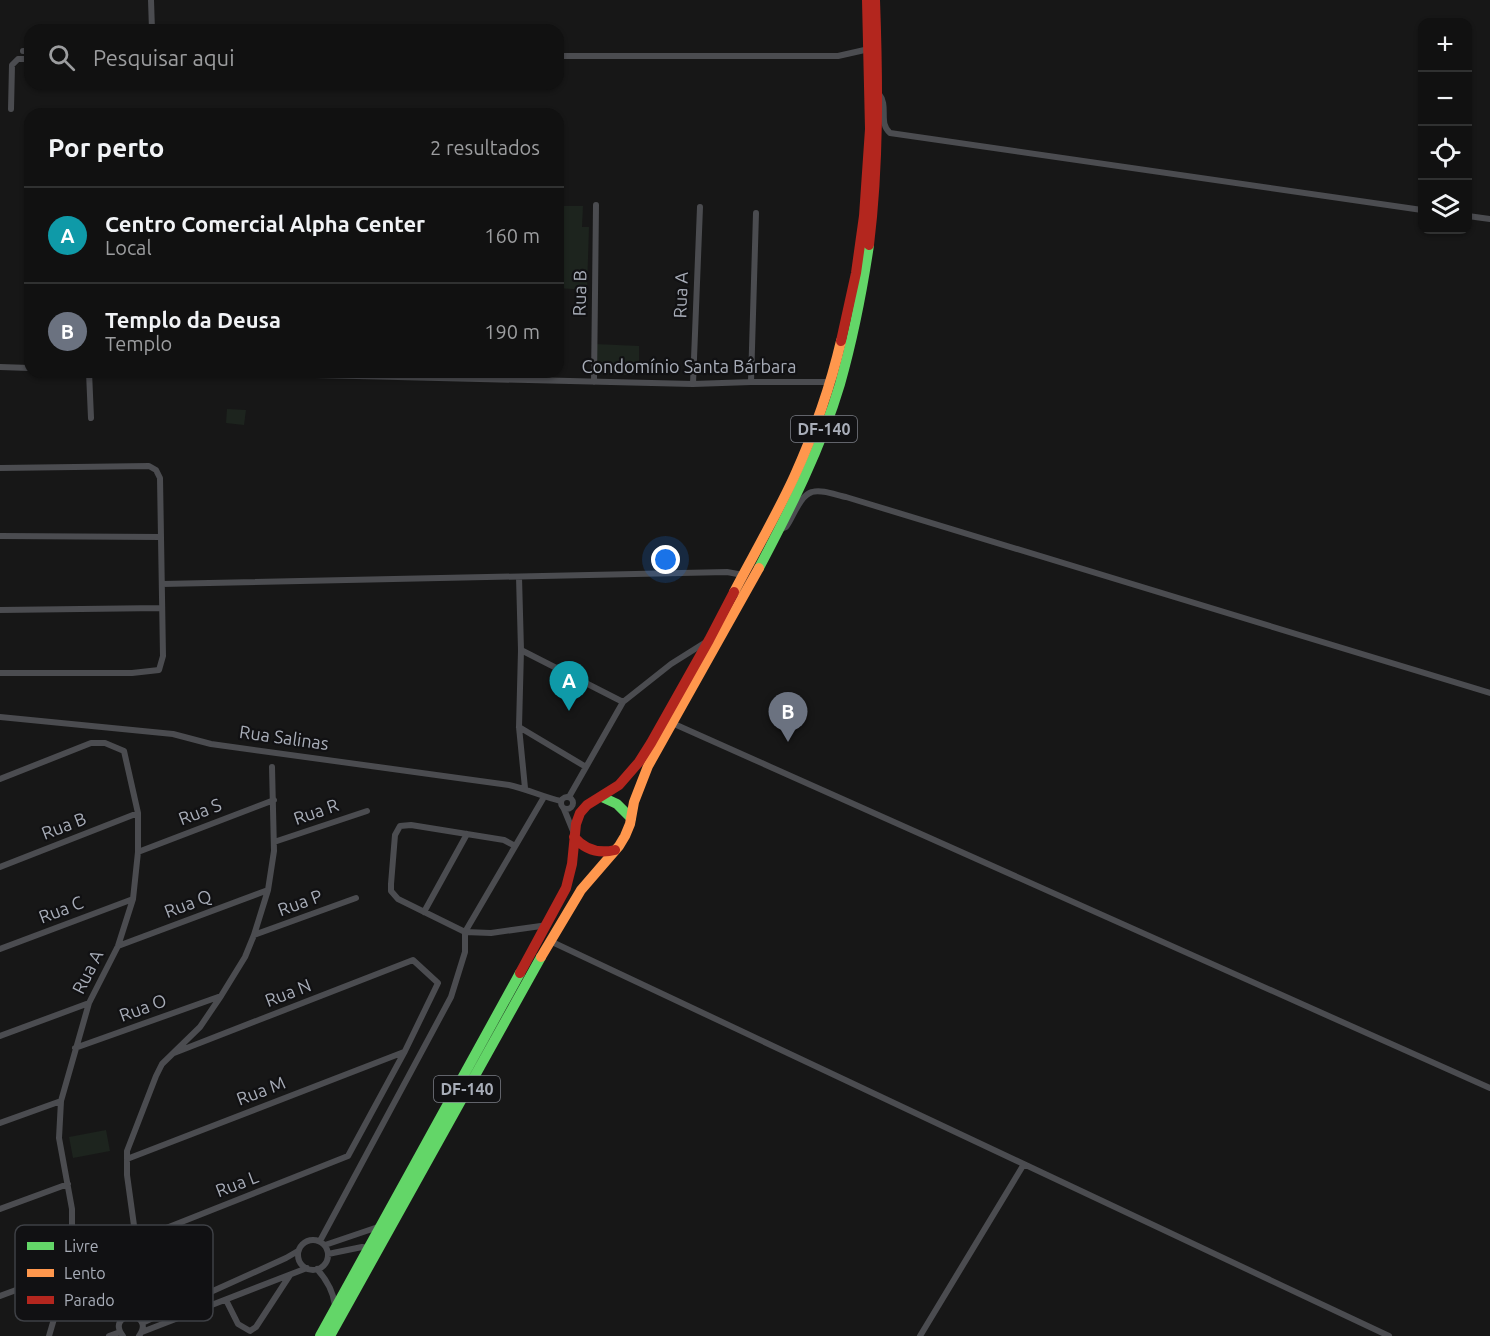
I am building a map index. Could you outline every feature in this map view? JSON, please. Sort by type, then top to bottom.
[{"type":"main road","name":"DF-140","points":[[320,1336],[568,886],[575,826],[579,815],[591,802],[602,797],[626,778],[640,762],[744,575],[793,480],[812,435],[831,382],[845,327],[864,216],[870,129],[867,0]]},
{"type":"main road","name":"DF-140","points":[[330,1336],[550,940],[580,890],[625,836],[634,802],[645,774],[780,529],[821,437],[839,386],[854,330],[866,272],[873,216],[878,92],[875,0]]},
{"type":"main road","points":[[602,797],[617,804],[631,818]]},
{"type":"main road","points":[[574,837],[582,846],[592,851],[604,853],[615,850]]},
{"type":"street","points":[[151,0],[152,24]]},
{"type":"street","points":[[564,56],[838,56],[869,49]]},
{"type":"street","points":[[11,109],[12,65],[18,59],[24,59]]},
{"type":"street","points":[[878,92],[884,102],[885,129],[890,133],[1418,209]]},
{"type":"street","name":"Rua B","points":[[594,382],[596,205]]},
{"type":"street","name":"Rua A","points":[[693,384],[700,207]]},
{"type":"street","points":[[751,382],[756,213]]},
{"type":"street","points":[[1472,217],[1490,219]]},
{"type":"street","points":[[0,367],[24,368]]},
{"type":"street","points":[[89,378],[91,418]]},
{"type":"street","name":"Condomínio Santa Bárbara","points":[[527,378],[693,384],[831,382]]},
{"type":"street","points":[[0,468],[149,466],[156,470],[160,478],[163,656],[159,670],[132,673],[0,673]]},
{"type":"street","points":[[780,529],[786,527],[802,498],[808,493],[813,491],[846,497],[1490,693]]},
{"type":"street","points":[[0,536],[161,537]]},
{"type":"street","points":[[162,584],[727,572],[744,575]]},
{"type":"street","points":[[519,577],[521,650],[519,727],[525,788]]},
{"type":"street","points":[[0,610],[162,608]]},
{"type":"street","points":[[564,809],[571,807],[571,799],[586,767],[623,702],[671,664],[709,640]]},
{"type":"street","points":[[521,650],[623,702]]},
{"type":"street","name":"Rua Salinas","points":[[0,717],[173,734],[211,744],[498,783],[525,788],[544,797],[561,801]]},
{"type":"street","points":[[672,723],[1490,1088]]},
{"type":"street","points":[[519,727],[586,767]]},
{"type":"street","name":"Rua A","points":[[0,779],[91,743],[105,743],[124,751],[138,813],[138,852],[133,899],[118,946],[89,1003],[61,1101],[59,1138],[72,1209],[72,1225]]},
{"type":"street","points":[[134,1225],[127,1175],[127,1151],[156,1076],[162,1064],[200,1027],[245,957],[268,890],[274,850],[272,767]]},
{"type":"street","points":[[322,1243],[451,996],[465,952],[465,932],[544,797]]},
{"type":"street","points":[[574,837],[561,801],[564,797],[591,802]]},
{"type":"street","name":"Rua S","points":[[138,852],[273,800]]},
{"type":"street","name":"Rua R","points":[[274,842],[367,811]]},
{"type":"street","name":"Rua B","points":[[0,867],[138,813]]},
{"type":"street","points":[[515,846],[504,840],[411,825],[400,826],[395,836],[392,891],[398,899],[465,932],[491,933],[548,925]]},
{"type":"street","points":[[424,912],[467,834]]},
{"type":"street","name":"Rua Q","points":[[118,946],[268,890]]},
{"type":"street","name":"Rua P","points":[[254,935],[356,898]]},
{"type":"street","name":"Rua C","points":[[0,949],[133,899]]},
{"type":"street","points":[[550,940],[1389,1336]]},
{"type":"street","name":"Rua N","points":[[174,1053],[413,960],[438,983],[405,1051]]},
{"type":"street","name":"Rua O","points":[[75,1048],[221,996]]},
{"type":"street","points":[[0,1036],[89,1003]]},
{"type":"street","name":"Rua L","points":[[174,1225],[348,1156],[405,1051]]},
{"type":"street","name":"Rua M","points":[[127,1158],[405,1051]]},
{"type":"street","points":[[0,1123],[61,1101]]},
{"type":"street","points":[[920,1336],[1024,1164]]},
{"type":"street","points":[[0,1209],[68,1184]]},
{"type":"street","points":[[213,1291],[286,1258],[298,1251],[309,1240],[322,1243],[381,1226]]},
{"type":"street","points":[[298,1251],[299,1261],[307,1268],[317,1269],[326,1263],[328,1254],[322,1243]]},
{"type":"street","points":[[328,1254],[362,1247],[370,1248]]},
{"type":"street","points":[[213,1305],[307,1268]]},
{"type":"street","points":[[317,1269],[331,1289],[336,1308]]},
{"type":"street","points":[[255,1272],[260,1286]]},
{"type":"street","points":[[226,1300],[238,1324],[250,1331],[256,1327],[290,1275]]},
{"type":"street","points":[[0,1296],[15,1290]]},
{"type":"street","name":"Rua A","points":[[49,1336],[53,1321]]},
{"type":"street","points":[[140,1334],[142,1323],[146,1321]]},
{"type":"street","points":[[140,1334],[173,1321]]},
{"type":"street","points":[[110,1336],[122,1334]]},
{"type":"shaded area","points":[[564,206],[583,206],[582,227],[589,227],[587,290],[564,288]]},
{"type":"shaded area","points":[[595,344],[639,346],[639,375],[595,374]]},
{"type":"shaded area","points":[[227,409],[246,410],[244,425],[226,423]]},
{"type":"shaded area","points":[[106,1130],[110,1151],[73,1158],[69,1137]]},
{"type":"traffic: fast","points":[[759,568],[804,478],[832,408],[853,332],[869,245]]},
{"type":"traffic: fast","points":[[602,797],[617,804],[631,818]]},
{"type":"traffic: fast","points":[[330,1336],[541,957]]},
{"type":"traffic: fast","points":[[320,1336],[520,973]]},
{"type":"traffic: slow","points":[[734,592],[780,506],[801,460],[827,393],[841,341]]},
{"type":"traffic: slow","points":[[541,957],[581,890],[625,836],[634,802],[648,766],[759,568]]},
{"type":"traffic: jam","points":[[841,341],[856,273],[864,216],[870,129],[867,0]]},
{"type":"traffic: jam","points":[[869,245],[875,184],[877,122],[875,0]]},
{"type":"traffic: jam","points":[[520,973],[566,888],[572,864],[576,824],[580,813],[587,805],[619,785],[639,762],[734,592]]},
{"type":"traffic: jam","points":[[574,837],[592,850],[615,850]]},
{"type":"place","name":"Centro Comercial Alpha Center","points":[[569,711]]},
{"type":"place","name":"Templo da Deusa","points":[[788,742]]}]
